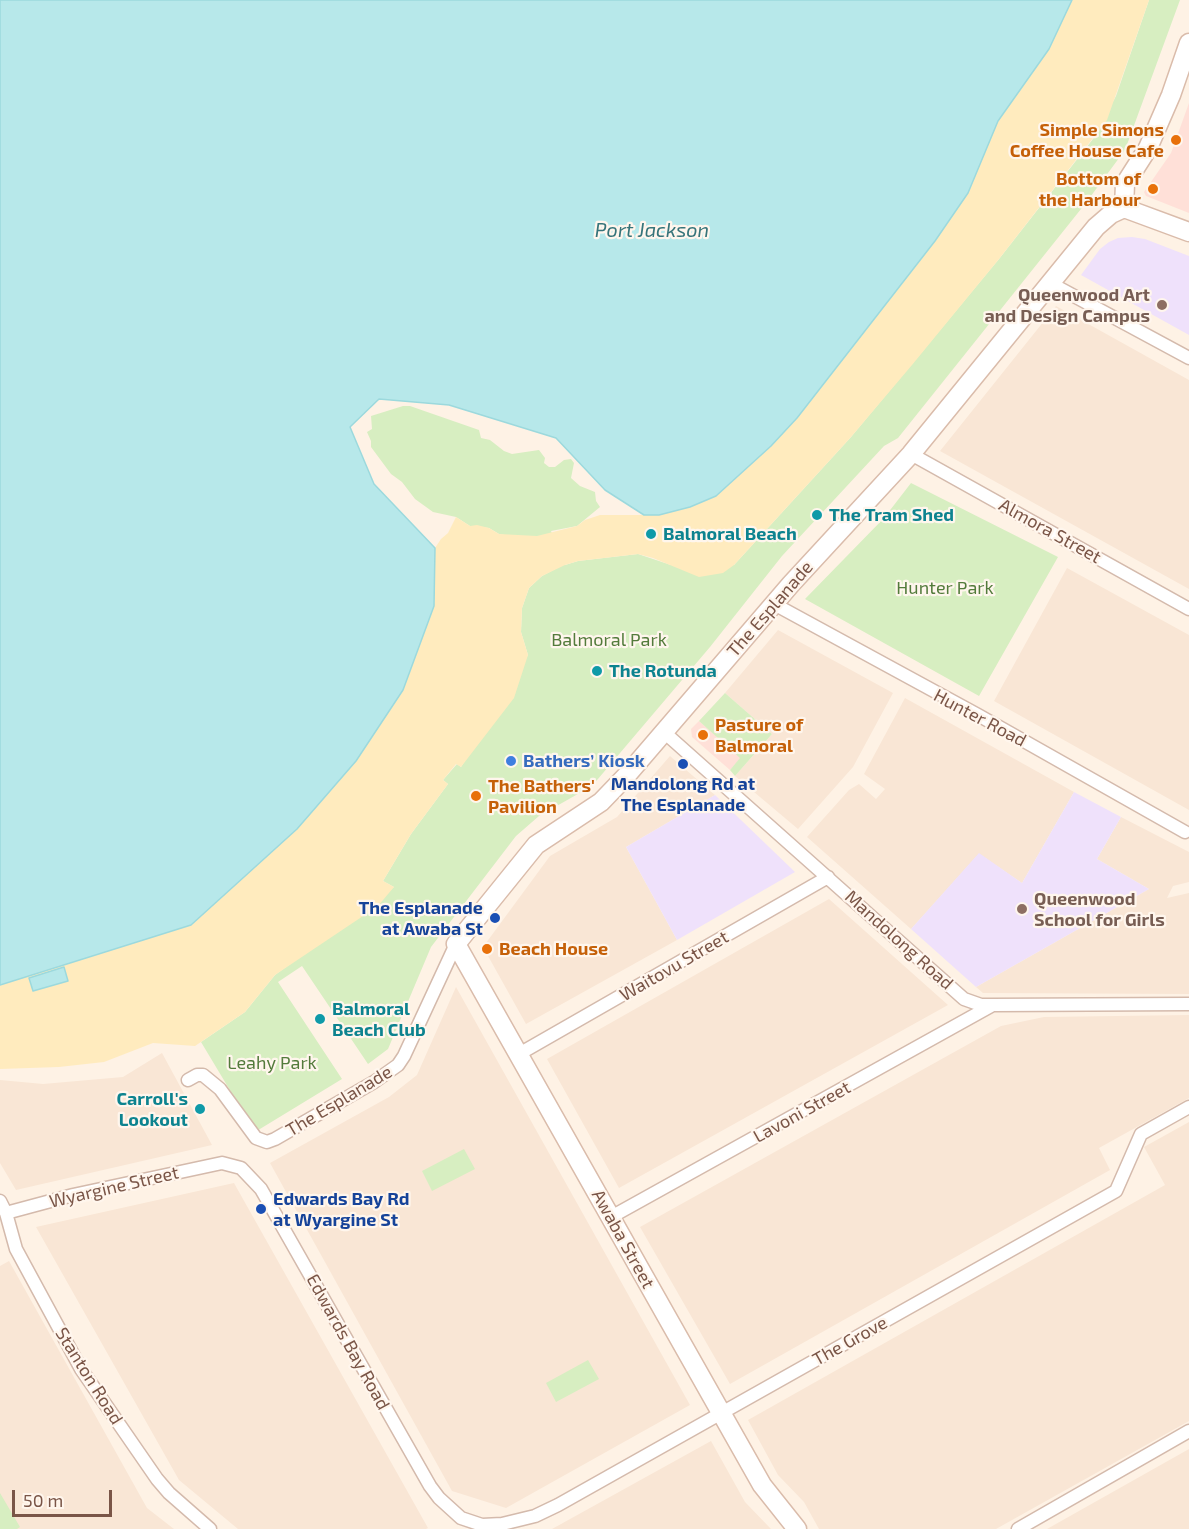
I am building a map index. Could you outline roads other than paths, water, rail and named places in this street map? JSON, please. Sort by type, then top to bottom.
[{"type":"street","points":[[1189,43],[1148,148],[1125,184],[1124,208],[1189,232]]},
{"type":"street","name":"The Esplanade","points":[[188,1080],[197,1075],[203,1075],[220,1089],[256,1138],[267,1142],[374,1082],[398,1065],[456,944],[536,845],[601,802],[665,733],[774,604],[911,454],[1096,226],[1111,214],[1124,208]]},
{"type":"street","points":[[1050,283],[1189,358]]},
{"type":"street","name":"Almora Street","points":[[911,454],[1189,609]]},
{"type":"street","name":"Hunter Road","points":[[774,604],[1185,832]]},
{"type":"street","name":"Mandolong Road","points":[[665,733],[964,999],[981,1005],[1189,1004]]},
{"type":"street","name":"Waitovu Street","points":[[519,1054],[828,877]]},
{"type":"street","name":"Awaba Street","points":[[456,944],[762,1485],[785,1511],[797,1529]]},
{"type":"street","name":"Lavoni Street","points":[[611,1217],[992,1005]]},
{"type":"street","name":"The Grove","points":[[474,1523],[502,1524],[535,1516],[1116,1191],[1141,1134],[1189,1107]]},
{"type":"street","name":"Wyargine Street","points":[[3,1207],[73,1195],[222,1163]]},
{"type":"street","name":"Edwards Bay Road","points":[[222,1163],[241,1168],[261,1189],[422,1474],[439,1498],[454,1512],[474,1523]]},
{"type":"street","name":"Stanton Road","points":[[3,1207],[5,1232],[81,1369],[169,1493],[210,1529]]},
{"type":"street","points":[[1017,1529],[1189,1431]]},
{"type":"water","name":"Port Jackson","points":[[0,0],[1072,0],[1049,49],[998,121],[968,193],[935,241],[797,418],[771,446],[716,496],[690,507],[659,515],[644,515],[605,490],[556,438],[449,405],[379,399],[350,427],[374,484],[435,548],[434,606],[403,690],[356,761],[297,829],[191,925],[0,985]]},
{"type":"water","points":[[64,967],[68,981],[33,991],[29,978]]},
{"type":"place","name":"Simple Simons Coffee House Cafe","points":[[1176,140]]},
{"type":"place","name":"Bottom of the Harbour","points":[[1153,189]]},
{"type":"place","name":"Queenwood Art and Design Campus","points":[[1162,305]]},
{"type":"place","name":"The Tram Shed","points":[[817,515]]},
{"type":"place","name":"Balmoral Beach","points":[[651,534]]},
{"type":"place","name":"The Rotunda","points":[[597,671]]},
{"type":"place","name":"Pasture of Balmoral","points":[[703,735]]},
{"type":"place","name":"Bathers’ Kiosk","points":[[511,761]]},
{"type":"place","name":"Mandolong Rd at The Esplanade","points":[[683,764]]},
{"type":"place","name":"The Bathers' Pavilion","points":[[476,796]]},
{"type":"place","name":"Queenwood School for Girls","points":[[1022,909]]},
{"type":"place","name":"The Esplanade at Awaba St","points":[[495,918]]},
{"type":"place","name":"Beach House","points":[[487,949]]},
{"type":"place","name":"Balmoral Beach Club","points":[[320,1019]]},
{"type":"place","name":"Carroll's Lookout","points":[[200,1109]]},
{"type":"place","name":"Edwards Bay Rd at Wyargine St","points":[[261,1209]]},
{"type":"park label","name":"Hunter Park","points":[[945,588]]},
{"type":"park label","name":"Balmoral Park","points":[[609,640]]},
{"type":"park label","name":"Leahy Park","points":[[272,1063]]}]
